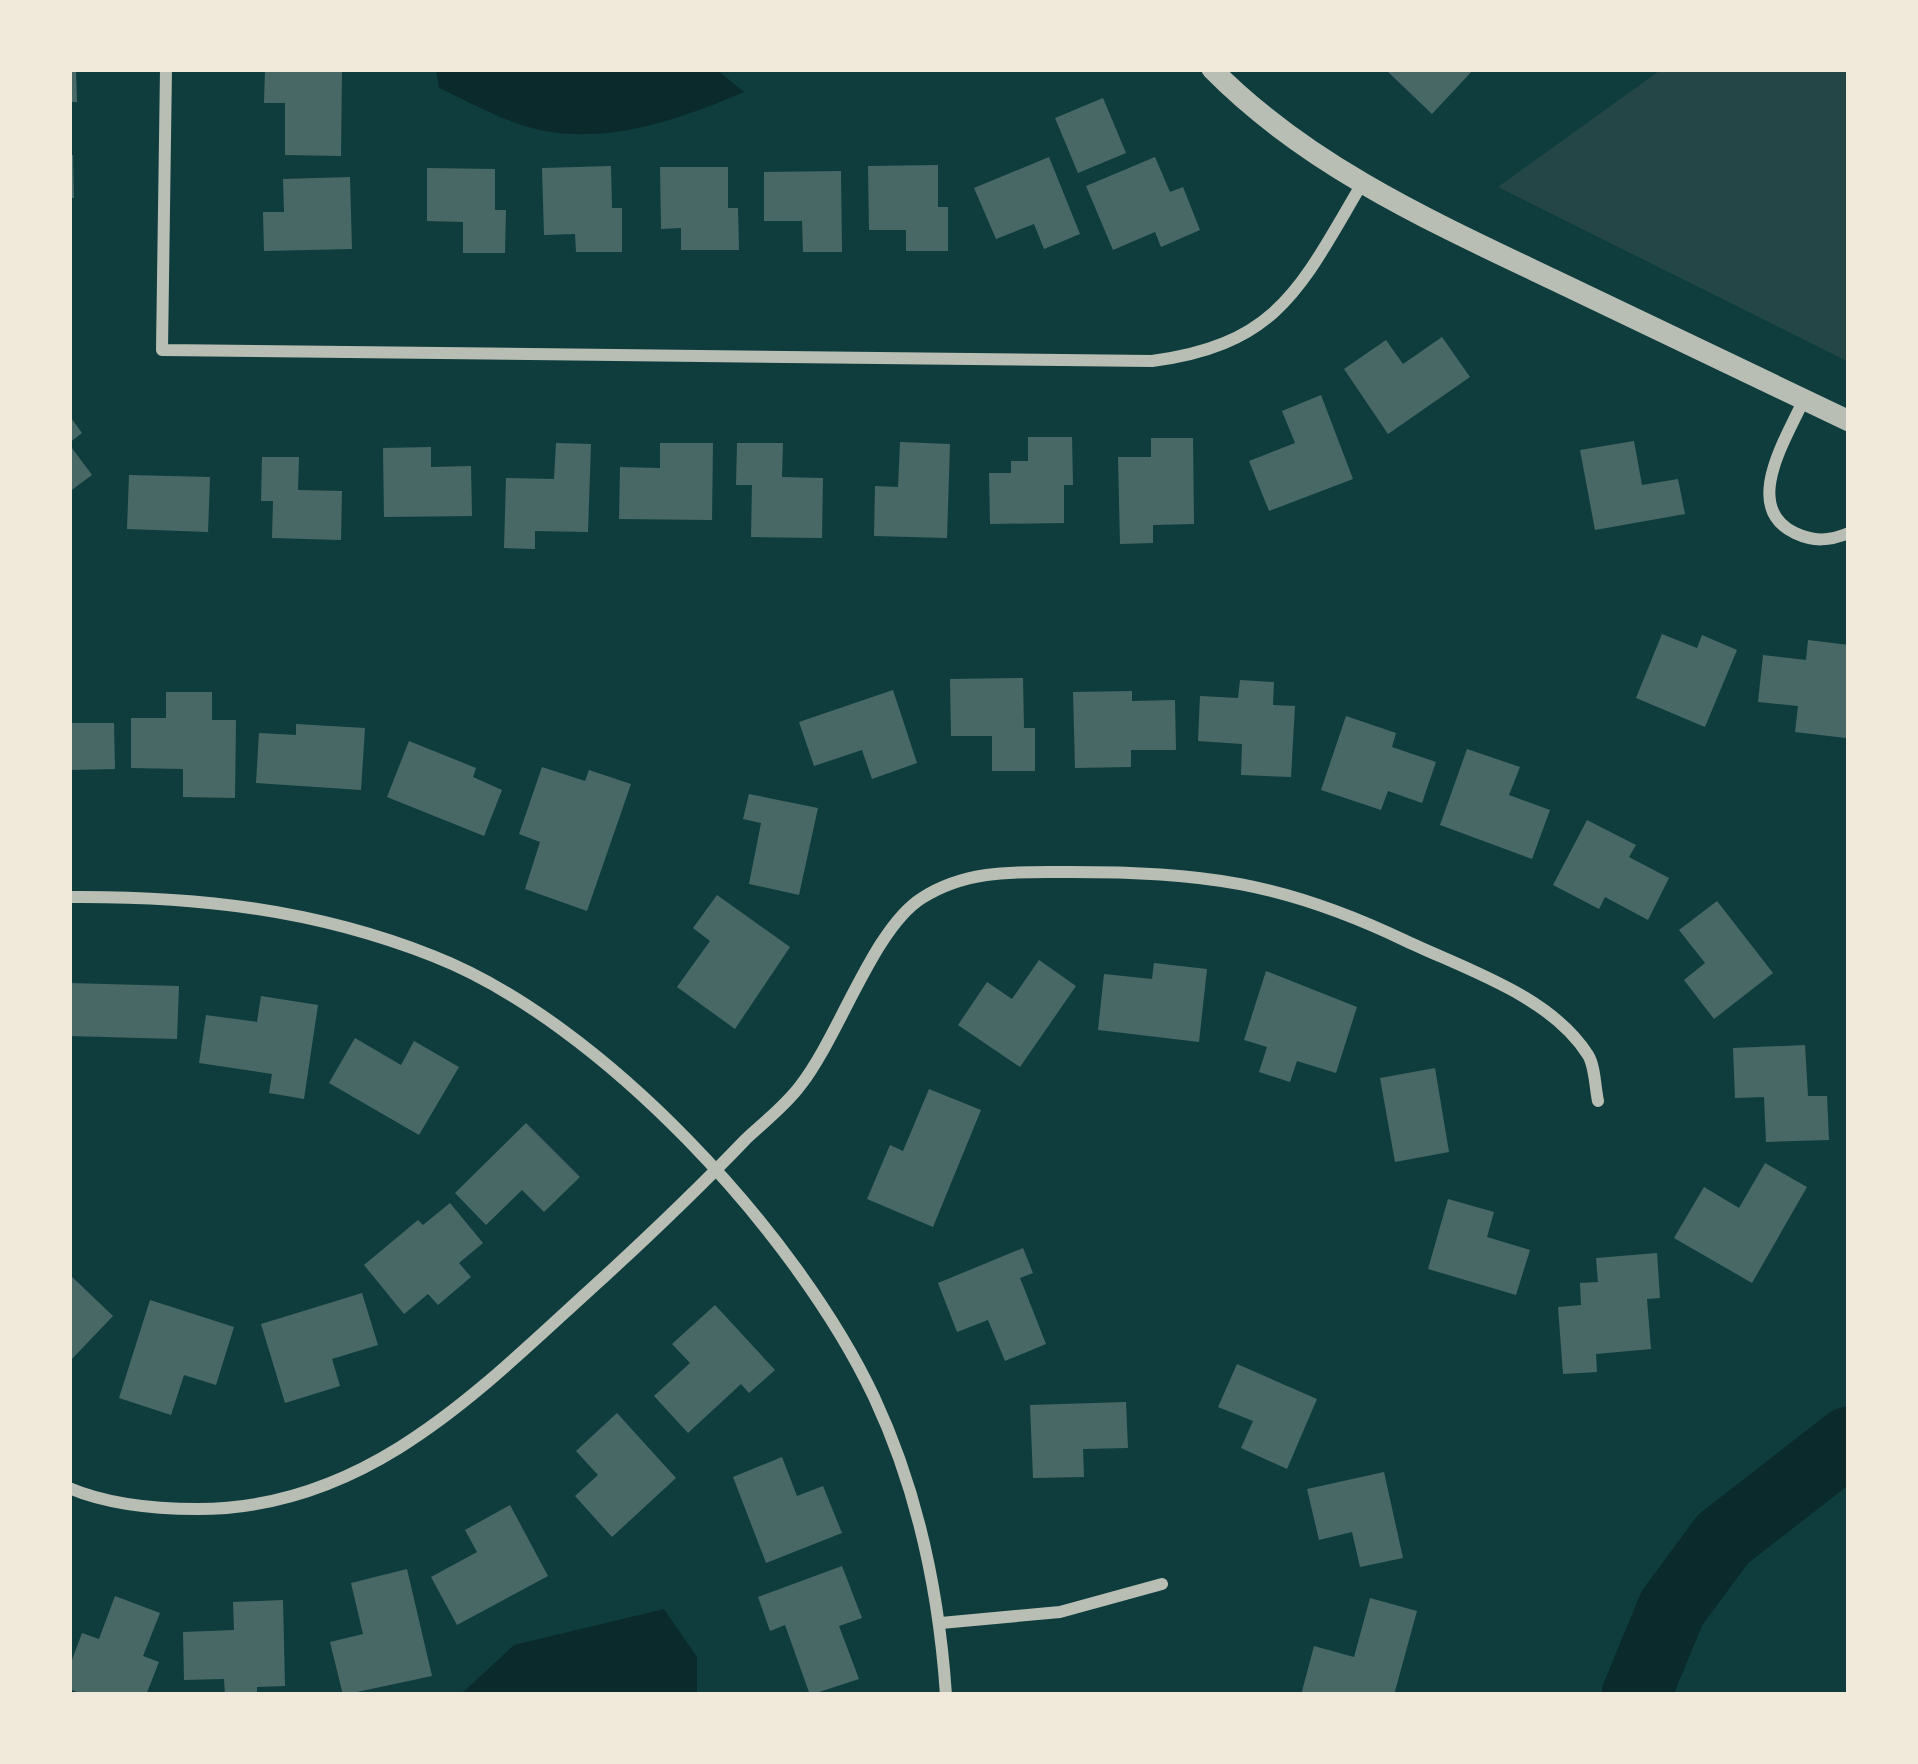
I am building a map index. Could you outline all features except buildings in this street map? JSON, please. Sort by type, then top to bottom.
[{"type":"street","points":[[166,69],[162,350],[1152,361],[1203,354],[1251,330],[1292,299],[1364,182]]},
{"type":"street","points":[[1212,69],[1247,105],[1316,157],[1451,231],[1849,421]]},
{"type":"street","points":[[1804,399],[1768,479],[1771,506],[1783,527],[1810,540],[1849,533]]},
{"type":"street","points":[[69,1488],[154,1510],[230,1510],[307,1496],[377,1465],[440,1424],[714,1173],[799,1088],[837,1030],[888,930],[919,899],[961,878],[1004,872],[1171,872],[1232,878],[1348,913],[1520,995],[1558,1023],[1590,1057],[1598,1100]]},
{"type":"street","points":[[69,897],[244,903],[341,923],[438,958],[527,1006],[610,1064],[714,1173],[818,1300],[874,1396],[915,1503],[941,1623],[946,1695]]},
{"type":"street","points":[[941,1623],[1060,1612],[1162,1584]]},
{"type":"shaded area","points":[[436,69],[716,69],[744,92],[638,128],[609,133],[553,132],[514,122],[439,88]]},
{"type":"shaded area","points":[[1662,69],[1849,69],[1849,362],[1498,187]]},
{"type":"shaded area","points":[[664,1609],[697,1657],[697,1695],[460,1695],[514,1645]]},
{"type":"waterway","points":[[1636,1695],[1672,1608],[1723,1539],[1849,1441]]}]
